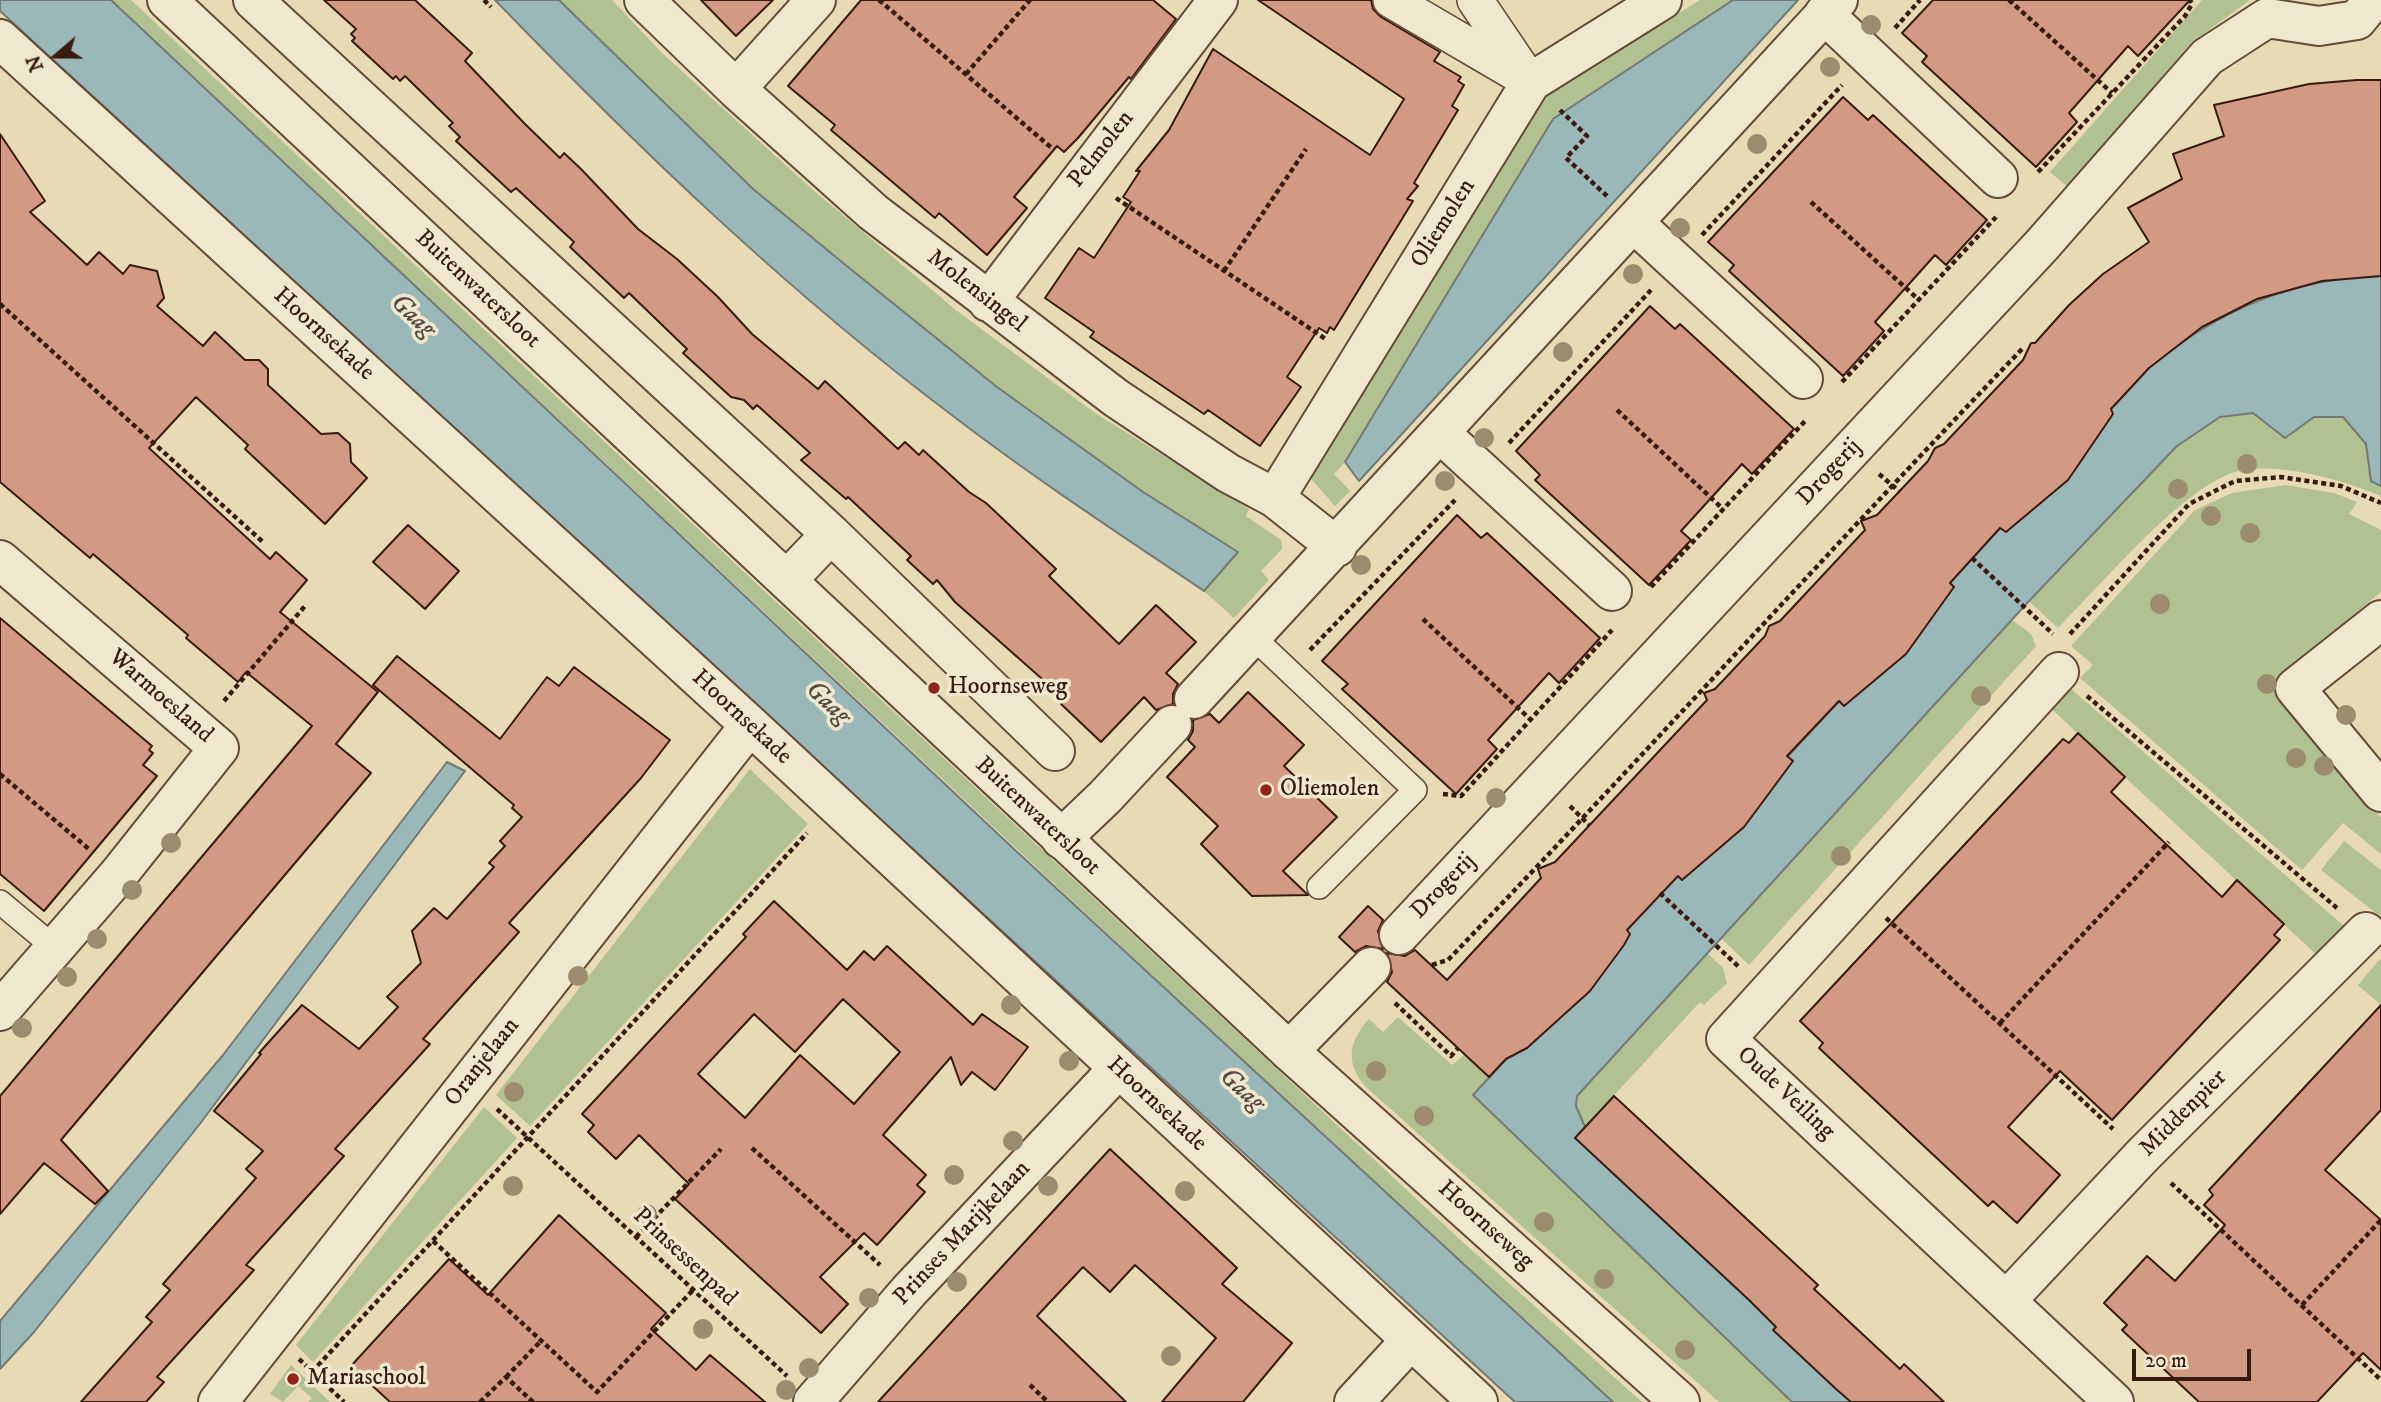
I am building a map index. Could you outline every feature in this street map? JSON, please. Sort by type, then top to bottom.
[{"type":"street","name":"Buitenwatersloot","points":[[167,0],[1289,1051]]},
{"type":"street","points":[[253,0],[831,534],[1055,751]]},
{"type":"street","name":"Molensingel","points":[[644,0],[736,89],[873,212],[1116,398],[1228,473],[1275,498],[1337,547]]},
{"type":"street","points":[[736,89],[816,0]]},
{"type":"street","name":"Pelmolen","points":[[988,302],[1218,0]]},
{"type":"street","points":[[1391,0],[1542,94]]},
{"type":"street","points":[[1475,0],[1542,94]]},
{"type":"street","name":"Oliemolen","points":[[1275,498],[1542,94],[1662,0]]},
{"type":"street","name":"Drogerij","points":[[1399,935],[2032,255],[2207,57],[2268,9],[2319,26],[2357,20],[2374,0]]},
{"type":"street","points":[[1061,839],[1105,797],[1441,434],[1622,211],[1831,7],[1868,57],[1998,178]]},
{"type":"street","name":"Hoornsekade","points":[[0,39],[750,725],[1478,1402]]},
{"type":"street","points":[[1622,211],[1809,394]]},
{"type":"street","points":[[1441,434],[1612,591]]},
{"type":"street","points":[[787,580],[831,534]]},
{"type":"street","name":"Warmoesland","points":[[0,560],[219,748],[118,875],[0,1011]]},
{"type":"street","points":[[2381,620],[2295,688],[2381,792]]},
{"type":"street","name":"Oude Veiling","points":[[2061,657],[1860,893],[1726,1039],[2114,1402]]},
{"type":"street","name":"Oranjelaan","points":[[218,1402],[750,725]]},
{"type":"street","name":"Middenpier","points":[[2006,1301],[2142,1156],[2366,932]]},
{"type":"street","points":[[1289,1051],[1371,967]]},
{"type":"street","name":"Hoornseweg","points":[[1289,1051],[1681,1402]]},
{"type":"street","name":"Prinses Marijkelaan","points":[[813,1401],[909,1291],[1118,1069]]},
{"type":"street","points":[[1354,1402],[1411,1340]]},
{"type":"lane","points":[[1253,637],[1415,790],[1319,887]]},
{"type":"lane","points":[[0,901],[55,948]]},
{"type":"path","points":[[484,0],[491,8]]},
{"type":"path","points":[[966,74],[1030,0]]},
{"type":"path","points":[[1290,670],[1483,472],[1920,0]]},
{"type":"path","points":[[2009,0],[2112,93]]},
{"type":"path","points":[[2039,171],[2185,16],[2192,4],[2190,0]]},
{"type":"path","points":[[1542,94],[1587,136],[1566,158],[1622,211]]},
{"type":"path","points":[[1224,271],[1306,149]]},
{"type":"path","points":[[1811,202],[1919,300]]},
{"type":"path","points":[[1846,378],[1991,223]]},
{"type":"path","points":[[0,304],[264,542]]},
{"type":"path","points":[[1432,965],[1448,960],[1573,830],[1891,485],[2023,348]]},
{"type":"path","points":[[1650,588],[1723,509],[1809,394]]},
{"type":"path","points":[[1617,410],[1723,509]]},
{"type":"path","points":[[2366,932],[2061,657],[2189,504],[2235,481],[2281,477],[2341,486],[2381,503]]},
{"type":"path","points":[[1972,558],[2035,615]]},
{"type":"path","points":[[199,731],[305,606]]},
{"type":"path","points":[[1423,619],[1531,720]]},
{"type":"path","points":[[1461,796],[1605,638]]},
{"type":"path","points":[[0,774],[118,875]]},
{"type":"path","points":[[312,1372],[833,803]]},
{"type":"path","points":[[2000,1023],[2169,842]]},
{"type":"path","points":[[1660,893],[1728,957]]},
{"type":"path","points":[[1860,893],[2381,1380]]},
{"type":"path","points":[[1395,1003],[1451,1056],[1458,1048]]},
{"type":"path","name":"Prinsessenpad","points":[[528,1139],[813,1401]]},
{"type":"path","points":[[752,1148],[909,1291]]},
{"type":"path","points":[[636,1237],[721,1149]]},
{"type":"path","points":[[2302,1305],[2381,1220]]},
{"type":"path","points":[[433,1241],[597,1392],[693,1290]]},
{"type":"path","points":[[271,1334],[344,1402]]},
{"type":"path","points":[[480,1402],[541,1341]]},
{"type":"path","points":[[506,1377],[533,1402]]},
{"type":"path","points":[[1030,1385],[1048,1402]]},
{"type":"green space","points":[[111,0],[131,0],[1455,1235],[1642,1402],[1613,1402],[1444,1249]]},
{"type":"green space","points":[[559,0],[612,0],[663,54],[813,190],[957,311],[1095,413],[1249,509],[1246,516],[1281,540],[1282,549],[1261,571],[1269,580],[1234,618],[1204,591],[1238,551],[1143,492],[997,387],[848,267],[753,189]]},
{"type":"green space","points":[[1700,0],[1733,0],[1553,119],[1345,462],[1334,474],[1350,491],[1335,506],[1306,473],[1540,99]]},
{"type":"green space","points":[[2202,0],[2250,0],[2191,43],[2128,116],[2074,192],[2050,172]]},
{"type":"green space","points":[[2253,413],[2285,438],[2314,417],[2343,417],[2366,444],[2371,481],[2381,486],[2381,496],[2306,473],[2264,468],[2229,474],[2208,485],[2162,521],[2058,628],[2029,601],[2177,446],[2220,417]]},
{"type":"green space","points":[[2285,485],[2334,493],[2357,502],[2349,514],[2381,530],[2381,592],[2291,668],[2292,706],[2381,818],[2381,854],[2343,823],[2302,870],[2080,678],[2093,665],[2071,646],[2195,510],[2232,493]]},
{"type":"green space","points":[[2012,620],[2031,634],[2036,646],[1749,965],[1721,938]]},
{"type":"green space","points":[[2062,681],[2345,927],[2319,957],[2044,702]]},
{"type":"green space","points":[[750,769],[808,824],[530,1126],[496,1095]]},
{"type":"green space","points":[[2344,841],[2381,870],[2381,917],[2321,870]]},
{"type":"green space","points":[[1707,953],[1723,968],[1727,983],[1704,1005],[1700,1002],[1585,1127],[1576,1106],[1577,1096]]},
{"type":"green space","points":[[2381,958],[2381,1005],[2358,985]]},
{"type":"green space","points":[[1398,1017],[1452,1065],[1465,1054],[1489,1077],[1474,1095],[1792,1402],[1719,1402],[1366,1087],[1352,1061],[1353,1044],[1369,1019],[1383,1032]]},
{"type":"green space","points":[[484,1107],[517,1138],[313,1362],[296,1345]]},
{"type":"green space","name":"Mariaschool","points":[[291,1365],[330,1402],[308,1402],[312,1398],[298,1386],[283,1402],[270,1394]]},
{"type":"water","name":"Gaag","points":[[0,0],[111,0],[1015,850],[1613,1402],[1515,1402],[0,11]]},
{"type":"water","points":[[495,0],[559,0],[753,189],[848,267],[997,387],[1143,492],[1238,552],[1204,591],[987,442],[835,322],[718,219],[661,166]]},
{"type":"water","points":[[1733,0],[1798,0],[1359,481],[1345,462],[1553,119]]},
{"type":"water","points":[[2381,276],[2381,486],[2371,481],[2366,444],[2343,417],[2314,417],[2285,438],[2253,413],[2220,417],[2177,446],[2029,601],[1577,1096],[1576,1106],[1585,1127],[1576,1137],[1859,1402],[1792,1402],[1473,1095],[2149,368],[2201,330],[2257,301],[2317,283]]},
{"type":"water","points":[[447,762],[465,771],[199,1125],[34,1332],[0,1369],[0,1321],[223,1055]]},
{"type":"building","points":[[324,0],[415,0],[472,53],[465,61],[524,123],[560,158],[564,153],[638,229],[677,259],[718,297],[752,334],[818,389],[825,381],[898,449],[905,442],[919,455],[923,450],[969,492],[986,503],[1056,569],[1049,576],[1119,644],[1156,605],[1196,642],[1166,673],[1178,684],[1173,694],[1173,704],[1156,710],[1144,697],[1101,742],[1061,704],[1064,701],[1041,678],[955,602],[937,580],[933,584],[907,560],[911,556],[848,497],[846,499],[801,460],[810,453],[757,405],[753,409],[744,400],[731,397],[683,353],[687,349],[629,293],[624,298],[570,247],[574,242],[516,188],[511,192],[456,141],[460,137],[449,126],[453,123],[405,76],[400,81],[396,76],[393,79],[352,41],[355,38],[351,34],[356,29]]},
{"type":"building","points":[[701,0],[773,0],[736,36]]},
{"type":"building","points":[[861,0],[1153,0],[1176,19],[1131,79],[1129,77],[1078,138],[1064,152],[1057,146],[1014,197],[1027,208],[987,255],[939,213],[935,218],[831,130],[835,125],[788,86]]},
{"type":"building","points":[[1258,0],[1371,0],[1373,9],[1381,17],[1440,52],[1434,61],[1461,77],[1458,81],[1464,85],[1452,106],[1458,110],[1414,183],[1418,186],[1407,199],[1413,201],[1334,330],[1330,327],[1327,333],[1319,328],[1287,377],[1301,387],[1260,446],[1208,410],[1204,414],[1090,337],[1094,332],[1045,298],[1079,248],[1094,258],[1131,202],[1123,197],[1140,171],[1136,171],[1169,130],[1213,49],[1370,155],[1404,99]]},
{"type":"building","points":[[1933,0],[2190,0],[2138,56],[2128,46],[2069,113],[2077,122],[2036,167],[1922,62],[1927,56],[1902,33]]},
{"type":"building","points":[[2381,80],[2381,276],[2322,281],[2257,299],[2202,327],[2149,368],[2111,409],[2113,414],[2068,480],[2006,532],[2000,528],[1950,583],[1954,587],[1906,654],[1844,706],[1839,701],[1787,756],[1793,761],[1744,827],[1682,880],[1678,876],[1627,930],[1630,934],[1624,945],[1590,991],[1527,1048],[1506,1059],[1489,1077],[1387,982],[1392,972],[1387,953],[1405,956],[1415,950],[1447,980],[1541,878],[1538,869],[1555,862],[1707,700],[1704,693],[1715,689],[1765,636],[1769,626],[1780,621],[1865,530],[1861,521],[1877,515],[1928,461],[1935,448],[1944,444],[2023,360],[2031,343],[2035,343],[2069,305],[2103,274],[2149,242],[2128,208],[2182,179],[2173,154],[2224,136],[2214,105],[2309,84]]},
{"type":"building","points":[[1843,97],[1868,120],[1873,115],[1987,220],[1946,265],[1935,255],[1875,322],[1884,331],[1843,376],[1729,271],[1734,265],[1708,242]]},
{"type":"building","points":[[0,134],[45,201],[30,212],[87,265],[99,252],[123,274],[130,265],[157,271],[164,298],[157,306],[203,346],[215,332],[245,360],[259,360],[268,369],[268,385],[321,434],[338,433],[350,444],[351,462],[367,478],[325,524],[245,449],[248,445],[196,397],[149,448],[270,559],[276,552],[307,580],[280,612],[378,692],[336,744],[371,773],[61,1140],[108,1191],[95,1204],[44,1163],[0,1214],[0,1096],[312,726],[246,672],[238,682],[186,638],[188,635],[93,554],[90,558],[0,482]]},
{"type":"building","points":[[1650,306],[1675,329],[1680,324],[1794,429],[1752,474],[1742,464],[1681,531],[1691,540],[1649,585],[1535,480],[1540,475],[1516,451]]},
{"type":"building","points":[[1457,515],[1481,538],[1487,533],[1600,638],[1559,683],[1549,673],[1488,740],[1497,749],[1456,794],[1342,689],[1348,684],[1322,661]]},
{"type":"building","points":[[408,525],[459,571],[425,609],[373,562]]},
{"type":"building","points":[[0,618],[152,746],[149,750],[153,753],[143,765],[157,776],[44,911],[0,874]]},
{"type":"building","points":[[397,656],[500,739],[547,677],[559,686],[574,667],[670,740],[641,778],[509,923],[519,932],[423,1039],[430,1044],[335,1149],[344,1156],[246,1265],[254,1270],[157,1377],[164,1382],[146,1402],[81,1402],[152,1322],[146,1317],[170,1290],[163,1284],[256,1178],[246,1169],[263,1151],[214,1111],[261,1054],[259,1053],[302,1005],[359,1049],[398,1007],[387,997],[421,963],[412,931],[434,908],[447,919],[494,867],[489,863],[505,846],[500,841],[522,817],[512,808],[514,805],[373,685]]},
{"type":"building","name":"Oliemolen","points":[[1248,692],[1304,745],[1284,766],[1337,817],[1283,871],[1308,895],[1252,896],[1201,844],[1218,826],[1167,777],[1195,747],[1188,740],[1193,731],[1193,720],[1210,714],[1219,723]]},
{"type":"building","points":[[2078,733],[2125,777],[2111,792],[2222,897],[2237,880],[2284,924],[2274,935],[2280,940],[2112,1120],[2060,1071],[2008,1127],[2060,1175],[2017,1223],[1993,1201],[1988,1206],[1819,1048],[1823,1043],[1800,1021],[2063,739],[2069,743]]},
{"type":"building","points":[[774,901],[847,970],[864,951],[874,960],[887,946],[973,1025],[982,1014],[1028,1047],[995,1090],[972,1072],[961,1085],[951,1057],[883,1135],[926,1175],[917,1185],[925,1192],[877,1245],[864,1233],[820,1277],[848,1304],[821,1333],[675,1199],[689,1184],[639,1135],[616,1159],[588,1132],[594,1125],[582,1114],[746,937],[743,934]],"holes":[[[843,999],[900,1052],[854,1104],[800,1055],[745,1118],[698,1074],[754,1014],[795,1052]]]},
{"type":"building","points":[[1368,906],[1383,920],[1378,931],[1383,949],[1366,946],[1355,952],[1339,937]]},
{"type":"building","points":[[2381,1005],[2381,1110],[2325,1170],[2381,1220],[2381,1370],[2363,1353],[2317,1402],[2199,1402],[2122,1330],[2127,1325],[2104,1303],[2147,1256],[2175,1281],[2225,1225],[2204,1205],[2213,1195],[2209,1190]]},
{"type":"building","points":[[1614,1096],[1818,1285],[1814,1289],[1900,1369],[1904,1364],[1944,1402],[1851,1402],[1836,1389],[1773,1330],[1776,1327],[1749,1300],[1575,1138]]},
{"type":"building","points":[[1110,1149],[1237,1268],[1222,1284],[1292,1343],[1243,1402],[1162,1402],[1216,1338],[1135,1265],[1110,1292],[1083,1267],[1037,1316],[1126,1402],[878,1402]]},
{"type":"building","points":[[559,1215],[666,1313],[651,1329],[696,1370],[710,1355],[765,1402],[390,1402],[351,1366],[449,1259],[488,1295]]},
{"type":"place","name":"Hoornseweg","points":[[934,688]]},
{"type":"place","name":"Oliemolen","points":[[1266,790]]},
{"type":"place","name":"Mariaschool","points":[[293,1379]]}]
